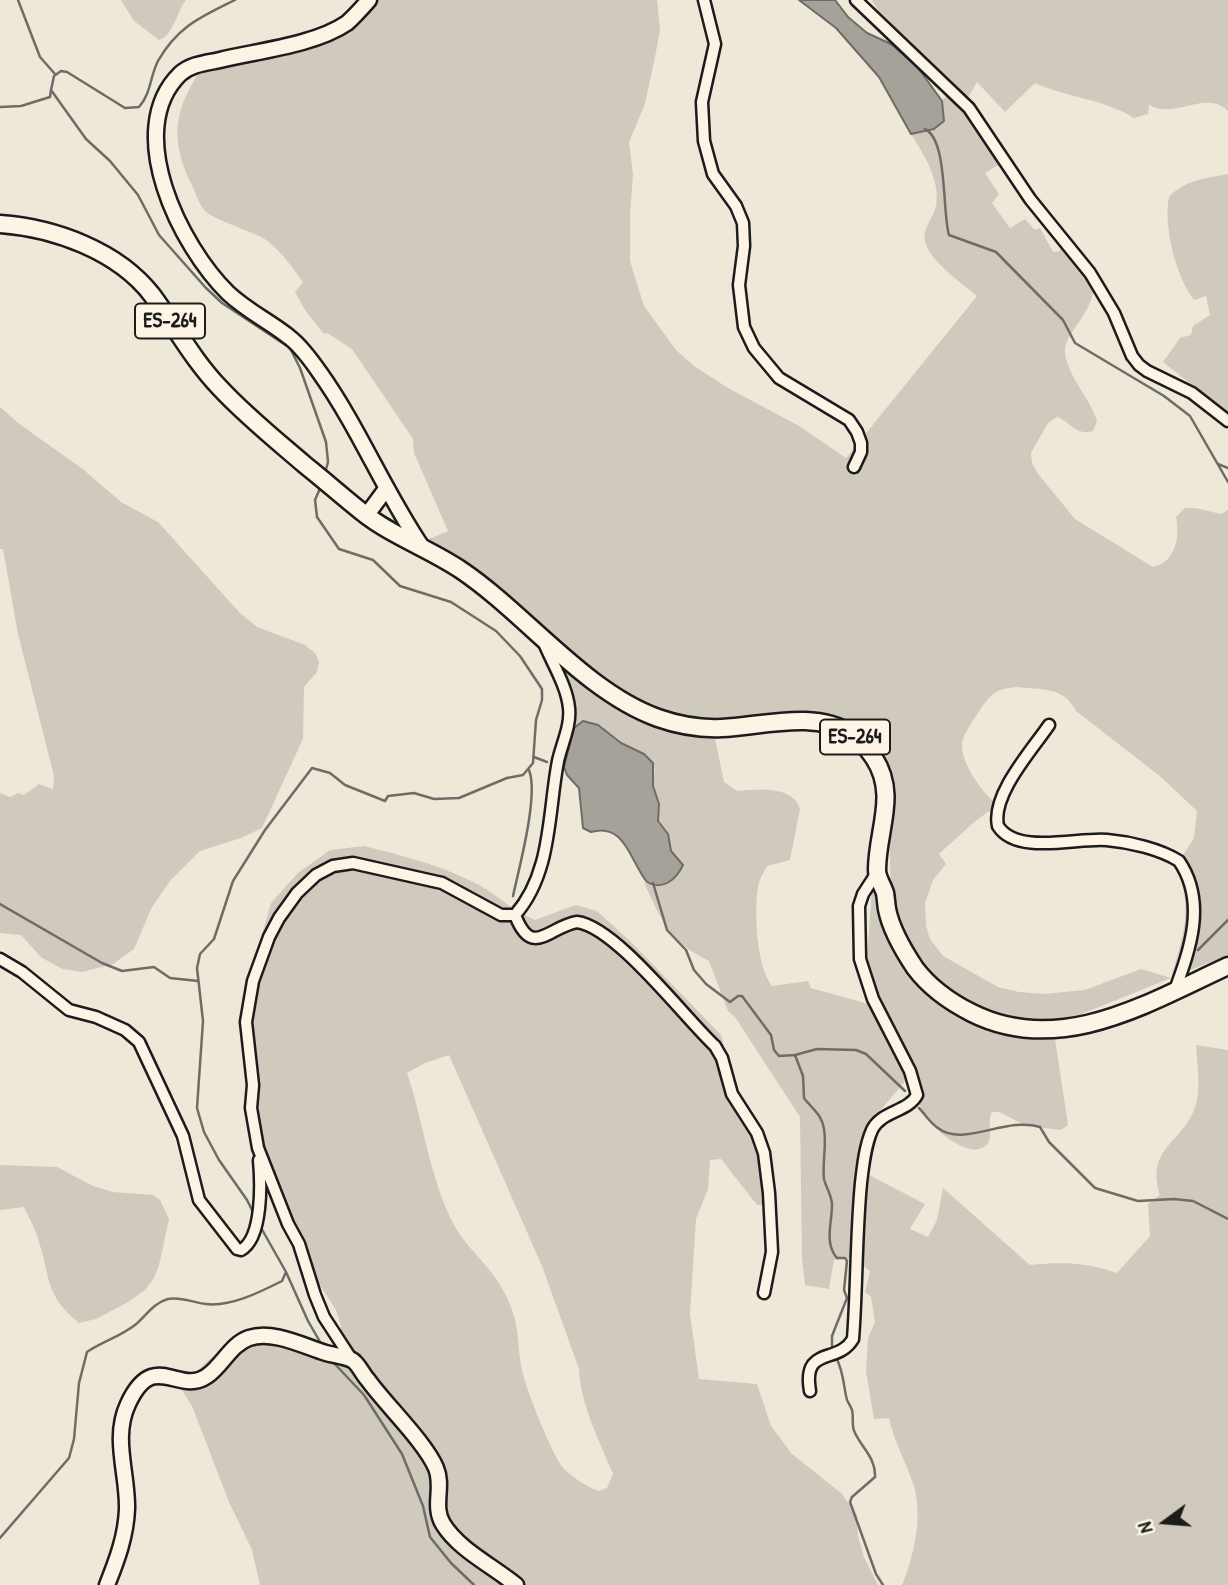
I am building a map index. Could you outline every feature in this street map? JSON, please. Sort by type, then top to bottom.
[{"type":"main road","name":"ES-264","points":[[0,224],[22,225],[45,232],[120,263],[150,293],[193,355],[230,399],[310,469],[366,516],[461,570],[542,639],[620,699],[652,716],[674,723],[720,728],[822,723],[850,733],[871,754],[884,777],[886,811],[876,874],[884,891],[895,933],[921,977],[956,1006],[980,1017],[1027,1030],[1065,1030],[1107,1018],[1228,966]]},
{"type":"street","points":[[369,0],[345,24],[328,32],[304,41],[188,68],[171,85],[164,98],[156,131],[160,173],[189,242],[227,292],[249,311],[290,338],[320,373],[352,423],[386,489],[422,547]]},
{"type":"street","points":[[704,0],[715,44],[702,102],[704,141],[713,174],[736,206],[743,223],[744,246],[739,285],[744,327],[754,348],[779,378],[849,420],[858,432],[861,452],[854,467]]},
{"type":"street","points":[[856,0],[959,98],[979,121],[1030,199],[1090,272],[1114,313],[1132,356],[1139,365],[1192,393],[1228,421]]},
{"type":"street","points":[[366,516],[386,489]]},
{"type":"street","points":[[0,959],[22,972],[69,1010],[96,1017],[134,1036],[144,1050],[183,1136],[199,1200],[237,1249],[244,1249],[256,1221],[261,1195],[258,1148],[251,1108],[253,1086],[246,1022],[248,1003],[269,937],[289,904],[307,883],[333,866],[353,863],[442,883],[501,915],[515,915],[527,901],[545,853],[554,784],[569,720],[567,694],[542,639]]},
{"type":"street","points":[[1049,725],[1004,793],[997,815],[998,827],[1008,835],[1034,842],[1109,840],[1154,850],[1180,861],[1192,890],[1194,914],[1191,942],[1175,990]]},
{"type":"street","points":[[810,1391],[807,1377],[811,1366],[819,1359],[848,1346],[853,1339],[859,1204],[864,1157],[871,1132],[877,1122],[912,1101],[917,1095],[910,1071],[873,999],[860,958],[859,906],[876,874]]},
{"type":"street","points":[[515,915],[520,929],[527,936],[537,939],[570,923],[586,923],[597,928],[649,976],[715,1046],[722,1058],[732,1094],[757,1133],[764,1153],[772,1252],[764,1293]]},
{"type":"street","points":[[258,1148],[288,1224],[299,1244],[324,1317],[352,1360],[436,1468],[439,1479],[437,1507],[443,1526],[465,1548],[516,1585]]},
{"type":"street","points":[[107,1585],[121,1548],[125,1526],[127,1490],[121,1451],[121,1428],[127,1406],[142,1381],[164,1375],[191,1383],[200,1380],[210,1374],[247,1338],[257,1336],[291,1342],[352,1360]]},
{"type":"shaded area","points":[[121,0],[186,0],[171,29],[159,40],[134,21]]},
{"type":"shaded area","points":[[374,0],[657,0],[660,30],[655,57],[645,104],[629,142],[633,174],[630,261],[644,306],[676,350],[694,366],[728,388],[799,426],[846,458],[977,296],[947,271],[928,249],[925,236],[936,205],[936,186],[930,168],[911,134],[934,129],[944,121],[942,101],[953,88],[879,12],[872,0],[1228,0],[1228,111],[1210,103],[1169,109],[1149,105],[1148,114],[1134,118],[1109,106],[1035,83],[1005,112],[977,82],[966,101],[1008,159],[985,173],[999,194],[992,203],[1010,228],[1025,219],[1035,230],[1040,228],[1053,252],[1059,251],[1069,239],[1088,261],[1094,282],[1090,303],[1068,339],[1065,353],[1070,371],[1097,421],[1093,431],[1087,432],[1078,430],[1057,417],[1048,423],[1031,453],[1032,463],[1038,474],[1075,519],[1153,567],[1167,560],[1175,548],[1176,517],[1185,508],[1221,514],[1228,510],[1228,955],[1171,978],[1079,1015],[1046,1022],[1011,1020],[973,1006],[941,985],[914,957],[899,929],[891,898],[889,816],[867,740],[852,725],[835,716],[816,712],[703,719],[680,717],[643,704],[476,585],[439,566],[439,559],[422,542],[448,531],[414,453],[413,439],[352,349],[327,333],[324,334],[305,310],[295,292],[303,282],[290,264],[268,241],[215,217],[204,210],[198,199],[182,162],[178,128],[185,98],[213,51],[352,24]],"holes":[[[1016,687],[1043,689],[1065,697],[1076,711],[1161,777],[1197,811],[1194,838],[1176,866],[1184,895],[1185,922],[1171,978],[1141,969],[1085,990],[1044,994],[1019,992],[998,987],[943,956],[930,939],[926,926],[925,903],[933,880],[946,864],[939,854],[997,805],[979,785],[962,751],[966,731],[997,691]]]},
{"type":"shaded area","points":[[799,0],[835,0],[848,17],[867,33],[891,44],[916,65],[942,101],[944,121],[934,129],[911,134],[879,77],[836,28]]},
{"type":"shaded area","points":[[1228,174],[1228,414],[1163,362],[1180,338],[1191,335],[1193,326],[1210,315],[1206,296],[1194,300],[1172,251],[1168,222],[1169,197],[1189,183]]},
{"type":"shaded area","points":[[0,407],[84,470],[121,502],[158,522],[239,612],[257,627],[305,645],[315,653],[319,662],[317,672],[304,687],[303,739],[262,828],[200,851],[170,881],[152,907],[134,949],[113,964],[82,972],[63,969],[42,958],[21,935],[0,933],[0,793],[10,797],[18,793],[24,795],[39,784],[53,789],[54,776],[18,634],[3,549],[0,549]]},
{"type":"shaded area","points":[[559,660],[605,692],[713,729],[724,782],[737,791],[773,790],[796,801],[800,809],[790,860],[767,866],[758,887],[756,924],[759,952],[772,986],[808,981],[811,988],[883,1008],[867,957],[872,889],[876,890],[886,936],[897,957],[911,977],[947,1009],[997,1030],[1054,1032],[1068,1125],[1061,1130],[1027,1126],[999,1112],[992,1112],[988,1144],[969,1149],[951,1140],[929,1121],[918,1100],[912,1073],[878,1113],[863,1172],[925,1204],[910,1229],[928,1237],[937,1220],[943,1188],[1030,1265],[1074,1264],[1117,1273],[1150,1236],[1148,1204],[1160,1195],[1157,1167],[1166,1148],[1188,1122],[1194,1110],[1198,1087],[1196,1045],[1228,1050],[1228,1585],[902,1585],[916,1538],[917,1502],[889,1418],[874,1419],[866,1371],[868,1338],[875,1322],[871,1297],[865,1292],[870,1271],[854,1258],[834,1260],[829,1289],[805,1285],[802,1257],[800,1117],[735,1017],[728,1011],[709,961],[675,938],[662,920],[644,883],[657,885],[672,881],[683,865],[671,851],[668,834],[658,821],[659,804],[653,786],[655,769],[644,754],[621,743],[596,724],[582,721],[574,729],[570,690]]},
{"type":"shaded area","points":[[583,721],[598,725],[621,743],[644,754],[653,763],[653,786],[659,804],[658,821],[668,834],[671,851],[683,865],[677,875],[663,885],[647,882],[625,845],[612,833],[602,830],[591,832],[583,828],[579,788],[567,775],[564,767],[574,728]]},
{"type":"shaded area","points":[[364,846],[431,865],[478,884],[535,920],[576,905],[597,911],[631,942],[721,1035],[734,1083],[761,1130],[770,1204],[757,1205],[721,1159],[710,1160],[708,1189],[696,1219],[690,1314],[699,1379],[757,1384],[771,1426],[792,1454],[841,1493],[857,1515],[858,1536],[864,1557],[878,1585],[260,1585],[252,1550],[229,1502],[192,1406],[172,1375],[193,1375],[218,1353],[245,1343],[273,1342],[329,1354],[340,1340],[341,1326],[336,1310],[311,1271],[254,1116],[244,997],[271,903],[298,873],[330,850]],"holes":[[[449,1055],[542,1266],[579,1369],[587,1410],[613,1474],[607,1488],[599,1491],[563,1468],[546,1435],[524,1379],[511,1308],[496,1278],[460,1235],[446,1207],[438,1188],[407,1073],[425,1063]]]},
{"type":"shaded area","points":[[0,1165],[57,1167],[93,1186],[113,1192],[153,1195],[160,1200],[169,1219],[159,1265],[145,1290],[96,1319],[79,1323],[55,1295],[38,1238],[24,1207],[0,1210]]},
{"type":"waterway","points":[[18,0],[40,57],[55,74]]},
{"type":"waterway","points":[[235,0],[191,24],[174,39],[158,61],[146,96],[139,107],[125,108],[67,72],[61,71],[54,76],[51,90],[86,139],[110,161],[138,195],[159,235],[206,288],[222,303],[290,348],[300,368],[326,442],[328,462],[325,473]]},
{"type":"waterway","points":[[0,107],[21,106],[50,97],[51,90]]},
{"type":"waterway","points":[[925,129],[932,136],[941,161],[949,235],[996,252],[1063,320],[1075,343],[1164,396],[1190,416],[1228,482]]},
{"type":"waterway","points":[[1218,464],[1228,468]]},
{"type":"waterway","points":[[254,1214],[219,1160],[204,1132],[197,1108],[203,1021],[197,968],[200,954],[214,939],[233,881],[265,830],[312,768],[330,773],[345,785],[385,801],[388,796],[414,793],[434,799],[459,798],[507,778],[523,775],[533,763],[536,720],[542,700],[542,689],[520,656],[496,631],[451,602],[400,586],[373,560],[339,549],[317,517],[315,500],[321,486]]},
{"type":"waterway","points":[[534,757],[547,762]]},
{"type":"waterway","points":[[513,896],[530,813],[532,796],[529,770]]},
{"type":"waterway","points":[[653,883],[667,930],[686,950],[694,970],[706,984],[730,1002],[742,996],[771,1035],[774,1050],[779,1056],[817,1049],[856,1050],[866,1054],[905,1091]]},
{"type":"waterway","points":[[0,904],[102,963],[122,971],[154,967],[170,978],[198,981]]},
{"type":"waterway","points":[[1198,950],[1228,920]]},
{"type":"waterway","points":[[795,1055],[803,1076],[804,1098],[819,1116],[824,1129],[824,1179],[832,1205],[831,1246],[837,1258],[845,1258],[847,1261],[844,1290],[847,1298],[832,1336],[832,1348]]},
{"type":"waterway","points":[[919,1108],[935,1126],[948,1133],[960,1135],[1013,1125],[1040,1127],[1049,1142],[1095,1188],[1138,1201],[1193,1201],[1228,1219]]},
{"type":"waterway","points":[[260,1226],[323,1347]]},
{"type":"waterway","points":[[0,1538],[69,1458],[74,1439],[79,1383],[87,1352],[130,1329],[163,1301],[178,1298],[216,1304],[235,1301],[282,1281],[286,1272]]},
{"type":"waterway","points":[[836,1357],[852,1410],[854,1430],[875,1470],[875,1477],[852,1497],[850,1502],[876,1574],[883,1585]]},
{"type":"waterway","points":[[332,1361],[364,1395],[402,1454],[423,1506],[430,1537],[474,1585]]}]
